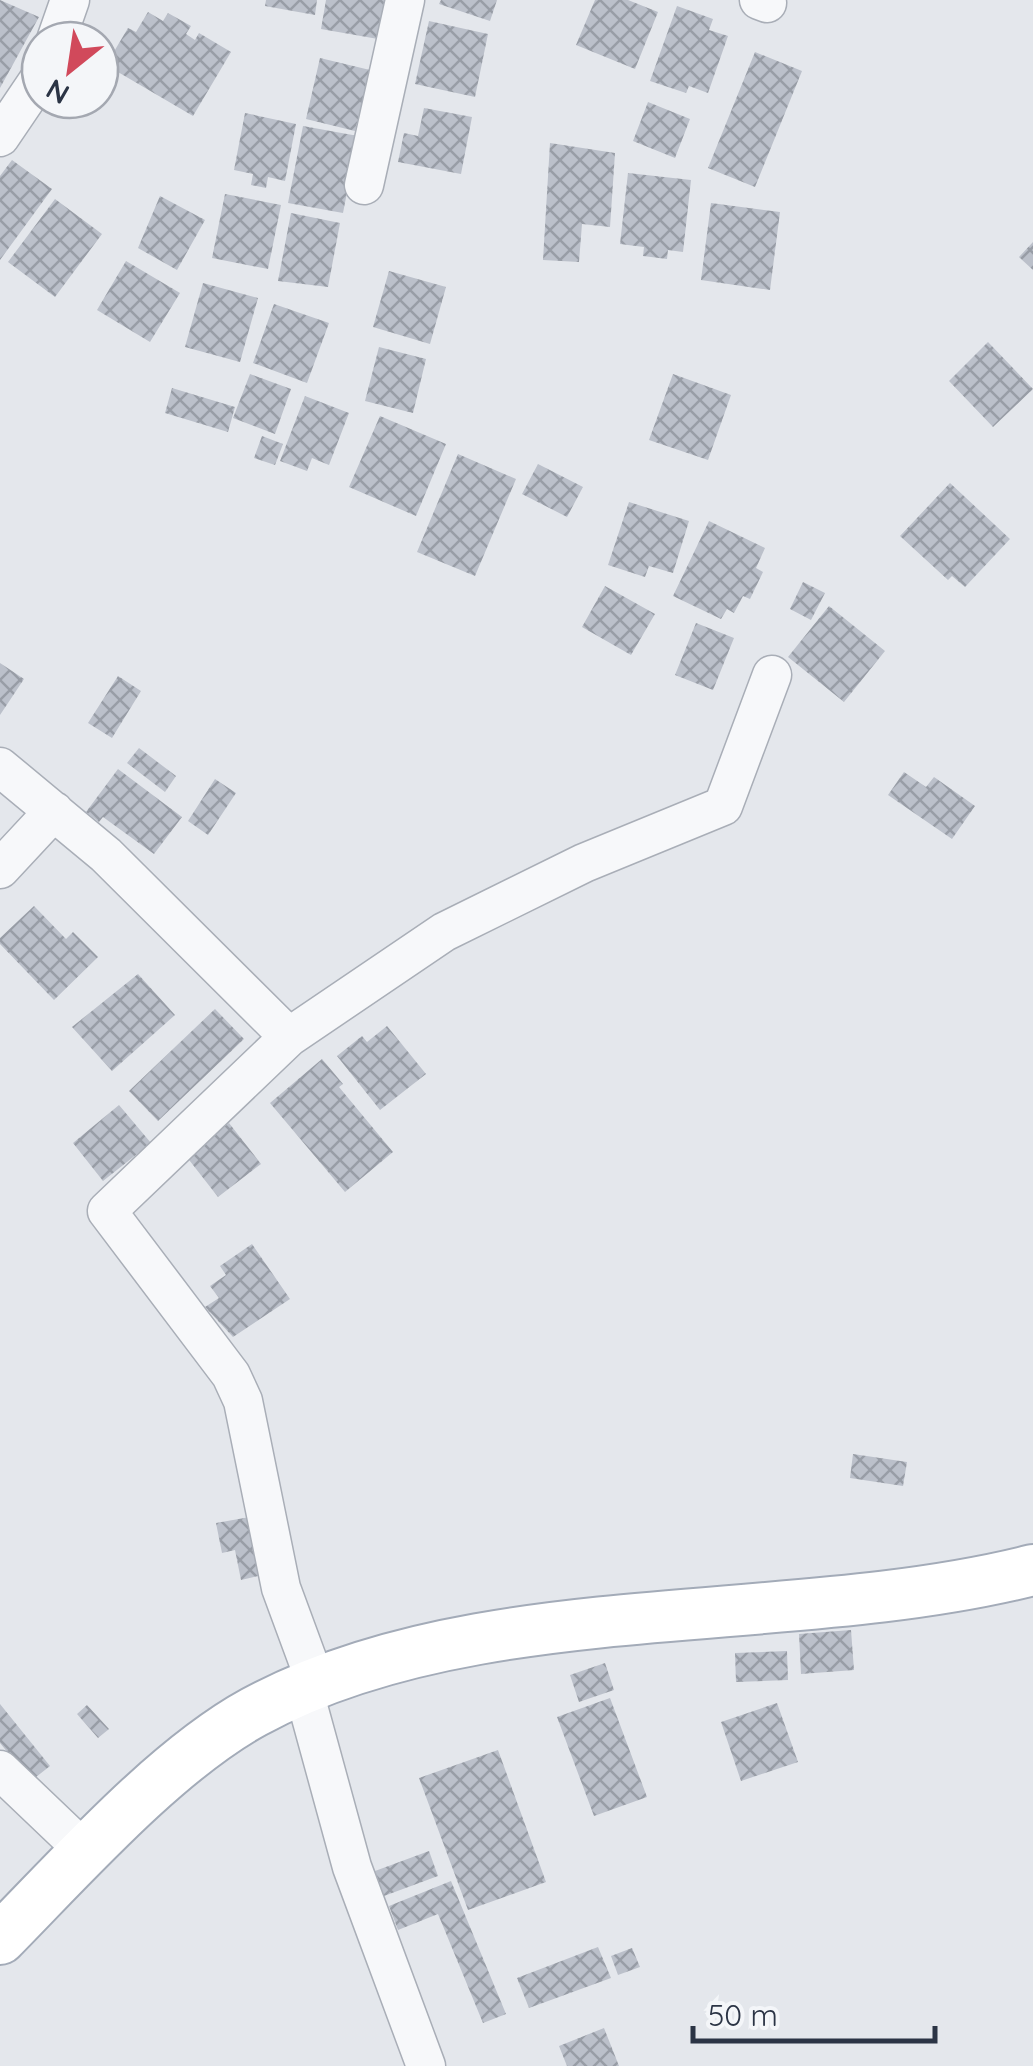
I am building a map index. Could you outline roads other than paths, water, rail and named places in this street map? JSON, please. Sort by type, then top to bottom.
[{"type":"main road","points":[[0,1939],[86,1852],[213,1740],[251,1714],[309,1686],[411,1656],[513,1634],[832,1602],[988,1581],[1033,1570]]},
{"type":"street","points":[[364,185],[405,0]]},
{"type":"street","points":[[0,137],[20,108]]},
{"type":"street","points":[[426,2066],[352,1867],[281,1588],[243,1401],[231,1375],[107,1211],[289,1037],[444,932],[584,863],[724,806],[772,675]]},
{"type":"street","points":[[0,768],[106,855],[289,1037]]},
{"type":"street","points":[[0,869],[54,811]]},
{"type":"street","points":[[0,1770],[86,1852]]}]
